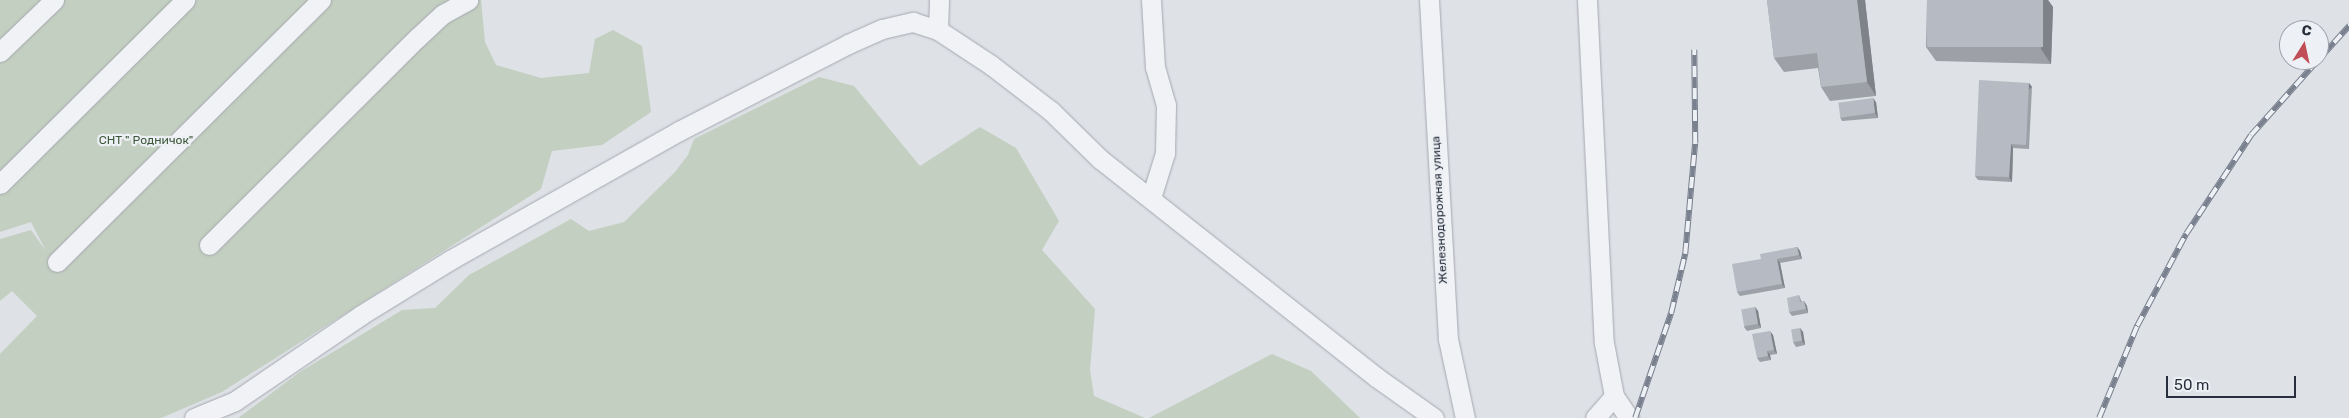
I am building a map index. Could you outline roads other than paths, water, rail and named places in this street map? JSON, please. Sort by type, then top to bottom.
[{"type":"street","points":[[0,52],[54,0]]},
{"type":"street","points":[[0,184],[184,0]]},
{"type":"street","points":[[57,262],[321,0]]},
{"type":"street","points":[[208,245],[417,38],[443,14],[468,0]]},
{"type":"street","points":[[938,30],[939,0]]},
{"type":"street","points":[[1151,0],[1155,66],[1166,105],[1165,154],[1152,198]]},
{"type":"street","name":"Железнодорожная улица","points":[[1429,0],[1448,339],[1465,418]]},
{"type":"street","points":[[1587,0],[1604,343],[1614,396],[1628,418]]},
{"type":"street","points":[[194,418],[235,401],[361,315],[450,260],[678,131],[882,29],[913,22],[938,30],[990,65],[1051,111],[1100,159],[1152,198],[1376,377],[1434,418]]},
{"type":"street","points":[[1594,418],[1614,396]]},
{"type":"railway","points":[[2329,48],[2349,26]]},
{"type":"railway","points":[[1635,418],[1671,313],[1685,254],[1695,143],[1694,50]]},
{"type":"railway","points":[[2099,418],[2137,326],[2186,234],[2251,135],[2309,70]]},
{"type":"park label","name":"СНТ \" Родничок\"","points":[[146,141]]}]
